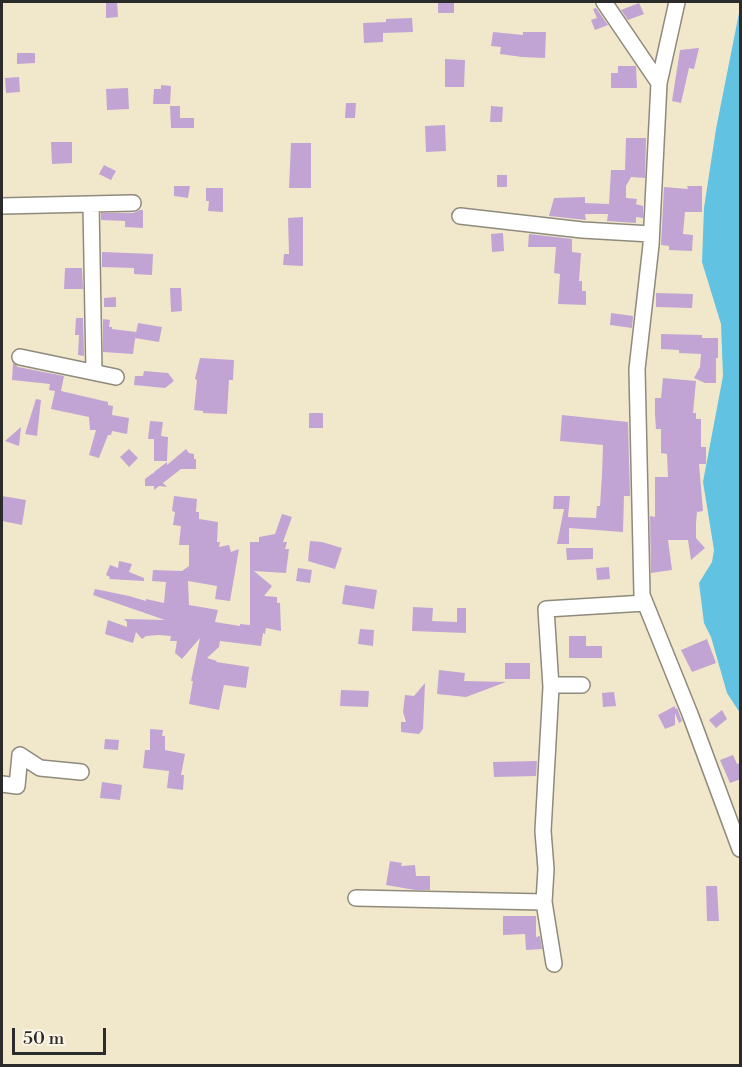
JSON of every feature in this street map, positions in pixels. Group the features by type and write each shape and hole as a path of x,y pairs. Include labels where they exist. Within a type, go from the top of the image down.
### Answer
{"street":[{"path":"604,2 659,83"},
{"path":"677,2 659,83 651,234 637,369 642,595 741,849"},
{"path":"2,206 133,202"},
{"path":"91,204 94,372"},
{"path":"460,216 582,230 651,234"},
{"path":"20,357 116,377"},
{"path":"554,964 544,902 546,869 543,831 551,685 546,609 645,603"},
{"path":"551,685 582,685"},
{"path":"2,784 17,786 20,755 40,768 81,772"},
{"path":"356,898 544,902"}],"water":[{"path":"740,8 740,713 727,693 711,637 704,623 699,583 712,562 714,550 703,482 723,376 721,324 702,262 704,208 716,129"}],"building":[{"path":"106,2 117,2 118,17 106,18"},
{"path":"438,2 454,2 454,13 438,13"},
{"path":"639,3 644,14 628,20 621,10"},
{"path":"596,8 608,25 595,30 591,20 597,18 593,9"},
{"path":"412,18 413,32 383,33 383,42 364,43 363,23"},
{"path":"493,32 523,35 523,32 546,32 545,58 500,54 501,47 491,46"},
{"path":"699,48 694,69 689,68 681,103 672,101 680,50"},
{"path":"17,53 35,53 35,63 17,64"},
{"path":"445,59 465,60 464,87 445,87"},
{"path":"618,66 636,66 637,88 611,88 611,73 618,73"},
{"path":"19,77 20,92 6,93 5,78"},
{"path":"161,85 171,86 170,104 153,104 154,89 161,89"},
{"path":"128,88 129,109 107,110 106,89"},
{"path":"346,103 356,103 355,118 345,118"},
{"path":"170,106 180,106 180,118 194,118 194,128 171,128"},
{"path":"491,106 503,107 502,122 490,122"},
{"path":"445,125 446,151 426,152 425,126"},
{"path":"626,138 646,138 645,178 631,177 626,186 626,198 637,199 636,204 643,206 643,218 636,217 636,223 607,221 608,214 585,214 586,220 549,216 554,198 585,197 585,203 609,204 611,170 625,170"},
{"path":"51,142 72,142 72,163 52,164"},
{"path":"291,143 311,143 311,188 289,188"},
{"path":"104,165 116,171 111,180 99,174"},
{"path":"497,175 507,175 507,187 497,187"},
{"path":"174,186 190,186 188,198 174,196"},
{"path":"687,186 702,186 702,212 685,212 683,234 693,235 692,251 669,250 669,246 661,245 664,187 688,189"},
{"path":"206,188 223,188 223,212 208,211 209,201 206,201"},
{"path":"143,210 143,228 125,227 125,221 101,220 101,213 133,213"},
{"path":"303,217 303,266 283,265 284,254 289,254 288,218"},
{"path":"503,233 504,251 492,252 491,234"},
{"path":"529,234 572,239 572,252 581,253 579,281 582,281 582,291 586,291 586,305 558,304 560,274 554,273 556,247 528,247"},
{"path":"102,252 153,254 152,275 134,274 134,268 102,267"},
{"path":"65,268 82,268 83,289 64,289"},
{"path":"170,288 181,288 182,311 171,312"},
{"path":"656,293 693,294 692,308 656,307"},
{"path":"116,297 116,307 104,307 104,298"},
{"path":"611,313 633,316 632,328 610,325"},
{"path":"76,318 83,318 84,356 78,355 79,335 75,335"},
{"path":"103,319 110,320 109,327 112,329 136,332 133,354 103,352"},
{"path":"138,323 162,327 159,342 135,338"},
{"path":"661,334 702,335 702,338 718,338 716,383 705,383 694,378 700,367 701,354 661,349"},
{"path":"200,358 234,360 233,380 229,380 227,414 203,413 203,411 194,410 197,380 195,379"},
{"path":"13,363 18,367 64,376 61,391 108,402 108,405 113,406 112,415 129,418 127,434 112,431 111,435 108,435 99,458 89,455 96,430 90,430 89,417 51,409 55,391 49,390 50,384 12,380"},
{"path":"144,371 168,373 174,381 165,388 134,385 135,376 143,376"},
{"path":"663,378 696,381 693,413 696,413 696,419 701,419 701,447 706,447 706,464 699,464 703,511 697,512 696,538 705,548 691,560 688,540 668,540 672,570 651,573 650,516 655,517 655,477 668,477 667,454 661,453 661,429 656,429 655,415 655,398 661,398"},
{"path":"36,399 41,400 37,436 25,434"},
{"path":"309,413 323,413 323,428 309,428"},
{"path":"562,415 628,422 630,496 624,496 623,532 569,528 569,544 557,544 564,509 553,509 554,496 570,496 568,517 596,518 597,506 600,506 602,475 603,445 560,441"},
{"path":"150,421 163,422 161,436 168,437 167,461 154,461 154,439 148,439"},
{"path":"21,427 19,446 5,441"},
{"path":"129,449 138,458 129,467 120,457"},
{"path":"186,449 189,453 194,454 196,469 181,469 163,483 167,487 159,486 154,490 154,486 145,486 145,479"},
{"path":"2,496 26,500 22,525 2,521"},
{"path":"174,496 197,499 196,512 199,512 199,519 218,522 219,547 229,545 231,552 239,549 230,601 215,599 217,586 188,581 189,605 218,610 215,622 240,626 240,624 250,625 250,542 259,542 259,537 275,534 282,514 292,517 283,542 287,542 285,549 289,549 286,573 254,571 272,586 264,596 277,597 277,603 280,603 281,631 266,628 261,646 220,641 219,647 207,658 216,662 249,667 246,688 224,685 219,710 189,704 193,681 191,681 200,638 182,659 175,653 177,641 170,641 171,636 146,636 142,639 136,632 133,643 105,634 108,620 127,627 124,619 165,620 93,595 95,589 164,603 166,582 152,581 153,570 182,571 189,566 189,545 179,545 181,526 173,525"},
{"path":"310,541 342,548 335,569 308,561"},
{"path":"566,548 593,548 593,559 567,560"},
{"path":"119,561 132,564 129,572 144,578 144,581 109,579 110,577 106,575 110,565 118,568"},
{"path":"609,567 610,579 597,580 596,568"},
{"path":"298,568 312,570 310,583 296,581"},
{"path":"345,585 377,590 374,609 342,604"},
{"path":"413,607 433,608 432,621 457,622 457,608 466,608 466,633 412,631"},
{"path":"360,629 374,630 373,646 358,644"},
{"path":"569,636 586,636 586,646 602,646 602,658 569,658"},
{"path":"707,639 716,663 692,672 681,650"},
{"path":"505,663 530,663 530,679 505,679"},
{"path":"439,670 465,673 464,681 506,682 466,697 437,694"},
{"path":"425,683 423,729 419,734 401,732 401,722 406,722 403,712 405,695 414,696"},
{"path":"341,690 369,691 368,707 340,706"},
{"path":"614,692 616,706 603,707 602,693"},
{"path":"675,706 682,721 679,723 675,713 675,725 665,729 658,715"},
{"path":"722,710 727,719 716,728 709,720"},
{"path":"150,729 163,730 165,750 185,754 181,775 184,775 183,790 167,788 169,771 143,768 145,750 150,750"},
{"path":"105,739 119,740 118,750 104,749"},
{"path":"733,755 737,764 741,763 741,779 730,783 720,760"},
{"path":"537,761 536,776 494,777 493,762"},
{"path":"102,782 122,785 120,800 100,798"},
{"path":"390,861 402,863 401,866 415,865 416,876 430,876 430,890 386,885"},
{"path":"706,886 717,886 719,921 707,921"},
{"path":"503,916 536,916 536,937 540,936 542,949 526,950 525,934 503,935"}]}
